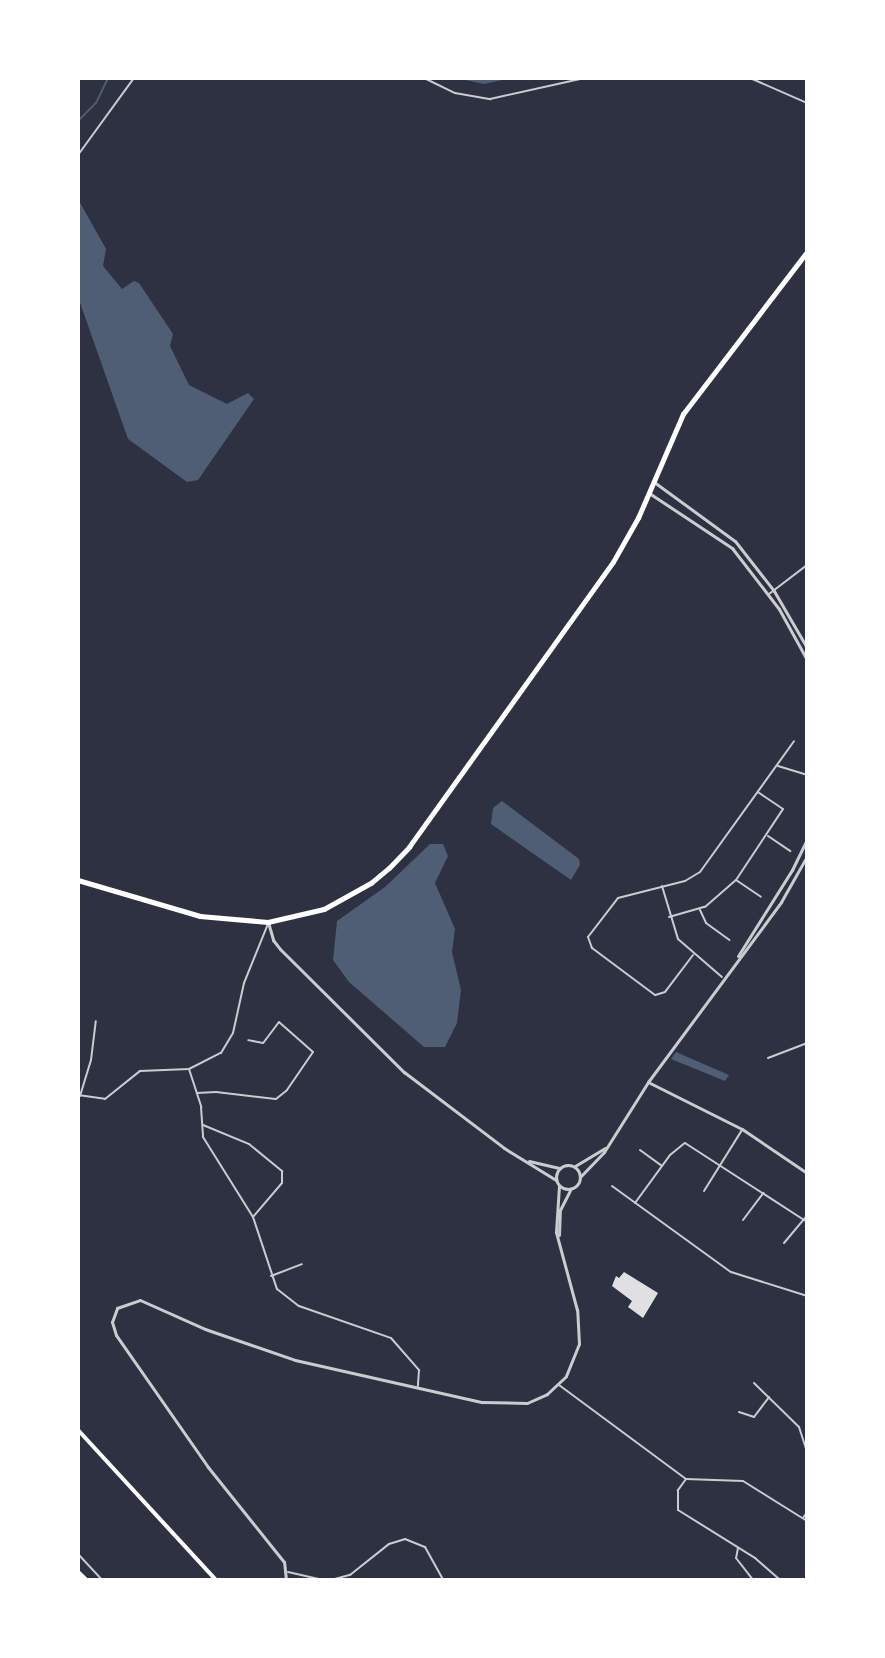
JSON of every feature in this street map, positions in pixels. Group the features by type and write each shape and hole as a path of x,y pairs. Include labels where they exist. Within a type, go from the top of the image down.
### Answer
{"main road":[{"path":"78,880 200,916 268,922 324,909 371,883 409,847 607,571 649,493 694,397 807,252"},
{"path":"78,1430 216,1580"},
{"path":"78,1572 86,1580"}],"street":[{"path":"78,155 134,78"},
{"path":"424,78 456,93 490,99 585,78"},
{"path":"750,78 807,103"},
{"path":"654,482 729,536 774,591 807,648"},
{"path":"649,493 732,548 769,594 807,660"},
{"path":"769,594 807,565"},
{"path":"803,568 807,573"},
{"path":"693,955 660,995 652,994 588,941 618,898 685,881 700,872 759,793 794,741"},
{"path":"778,766 807,776"},
{"path":"669,917 700,910 736,880 768,836 783,809 759,793"},
{"path":"768,836 790,851"},
{"path":"737,958 792,870 807,839"},
{"path":"559,1235 560,1210 570,1190 577,1186 580,1177 608,1144 648,1082 722,977 755,938 799,872 807,856"},
{"path":"736,880 761,897"},
{"path":"662,886 673,931 693,955 722,977"},
{"path":"700,910 706,923 729,940"},
{"path":"96,1021 91,1060 79,1096 105,1099 140,1071 189,1069 213,1059 228,1044 244,983 265,939 268,922"},
{"path":"268,922 276,945 393,1061 498,1143 556,1180 559,1186 555,1220 580,1333 574,1362 558,1384 538,1399 515,1406 417,1388 276,1355 140,1300 122,1304 115,1311 112,1322 116,1335 208,1467 284,1562 288,1572 286,1580"},
{"path":"197,1093 216,1092 276,1099 287,1090 313,1052 279,1022 263,1043 248,1040"},
{"path":"768,1058 807,1043"},
{"path":"189,1069 197,1093 202,1137 253,1217 277,1289 291,1303 391,1338 419,1370 417,1388"},
{"path":"648,1082 742,1129 807,1173"},
{"path":"202,1125 249,1144 282,1171 282,1183 253,1217"},
{"path":"704,1191 742,1129"},
{"path":"527,1160 560,1168 573,1166 588,1161 608,1144"},
{"path":"635,1203 662,1166 682,1144 721,1164 806,1217 807,1222"},
{"path":"640,1150 662,1166"},
{"path":"573,1166 580,1177"},
{"path":"556,1180 560,1168"},
{"path":"559,1186 570,1190"},
{"path":"612,1186 731,1272 807,1296"},
{"path":"743,1220 763,1192"},
{"path":"784,1243 806,1217"},
{"path":"271,1276 302,1264"},
{"path":"754,1383 799,1427 807,1452"},
{"path":"558,1384 686,1479 743,1481 807,1521"},
{"path":"739,1412 754,1417 769,1396"},
{"path":"686,1479 678,1490 678,1510 755,1558 780,1580"},
{"path":"803,1518 807,1512"},
{"path":"331,1580 350,1575 389,1544 405,1539 425,1547 443,1580"},
{"path":"738,1548 736,1558 753,1580"},
{"path":"78,1554 102,1580"},
{"path":"288,1572 323,1580"}],"water":[{"path":"456,78 511,78 484,84"},
{"path":"78,199 106,249 103,266 122,289 134,281 139,283 173,334 170,346 189,385 227,404 248,393 254,399 198,480 187,482 128,439 78,297"},
{"path":"502,801 579,859 580,865 571,880 491,824 493,808"},
{"path":"430,844 443,844 448,856 435,883 455,929 452,952 461,990 457,1023 445,1047 424,1047 349,982 333,960 337,921 385,887"},
{"path":"676,1052 729,1075 725,1081 671,1059"}],"building":[{"path":"624,1272 658,1293 643,1318 628,1307 632,1301 612,1286 616,1276 619,1278"}],"waterway":[{"path":"78,121 96,103 108,78"}]}
